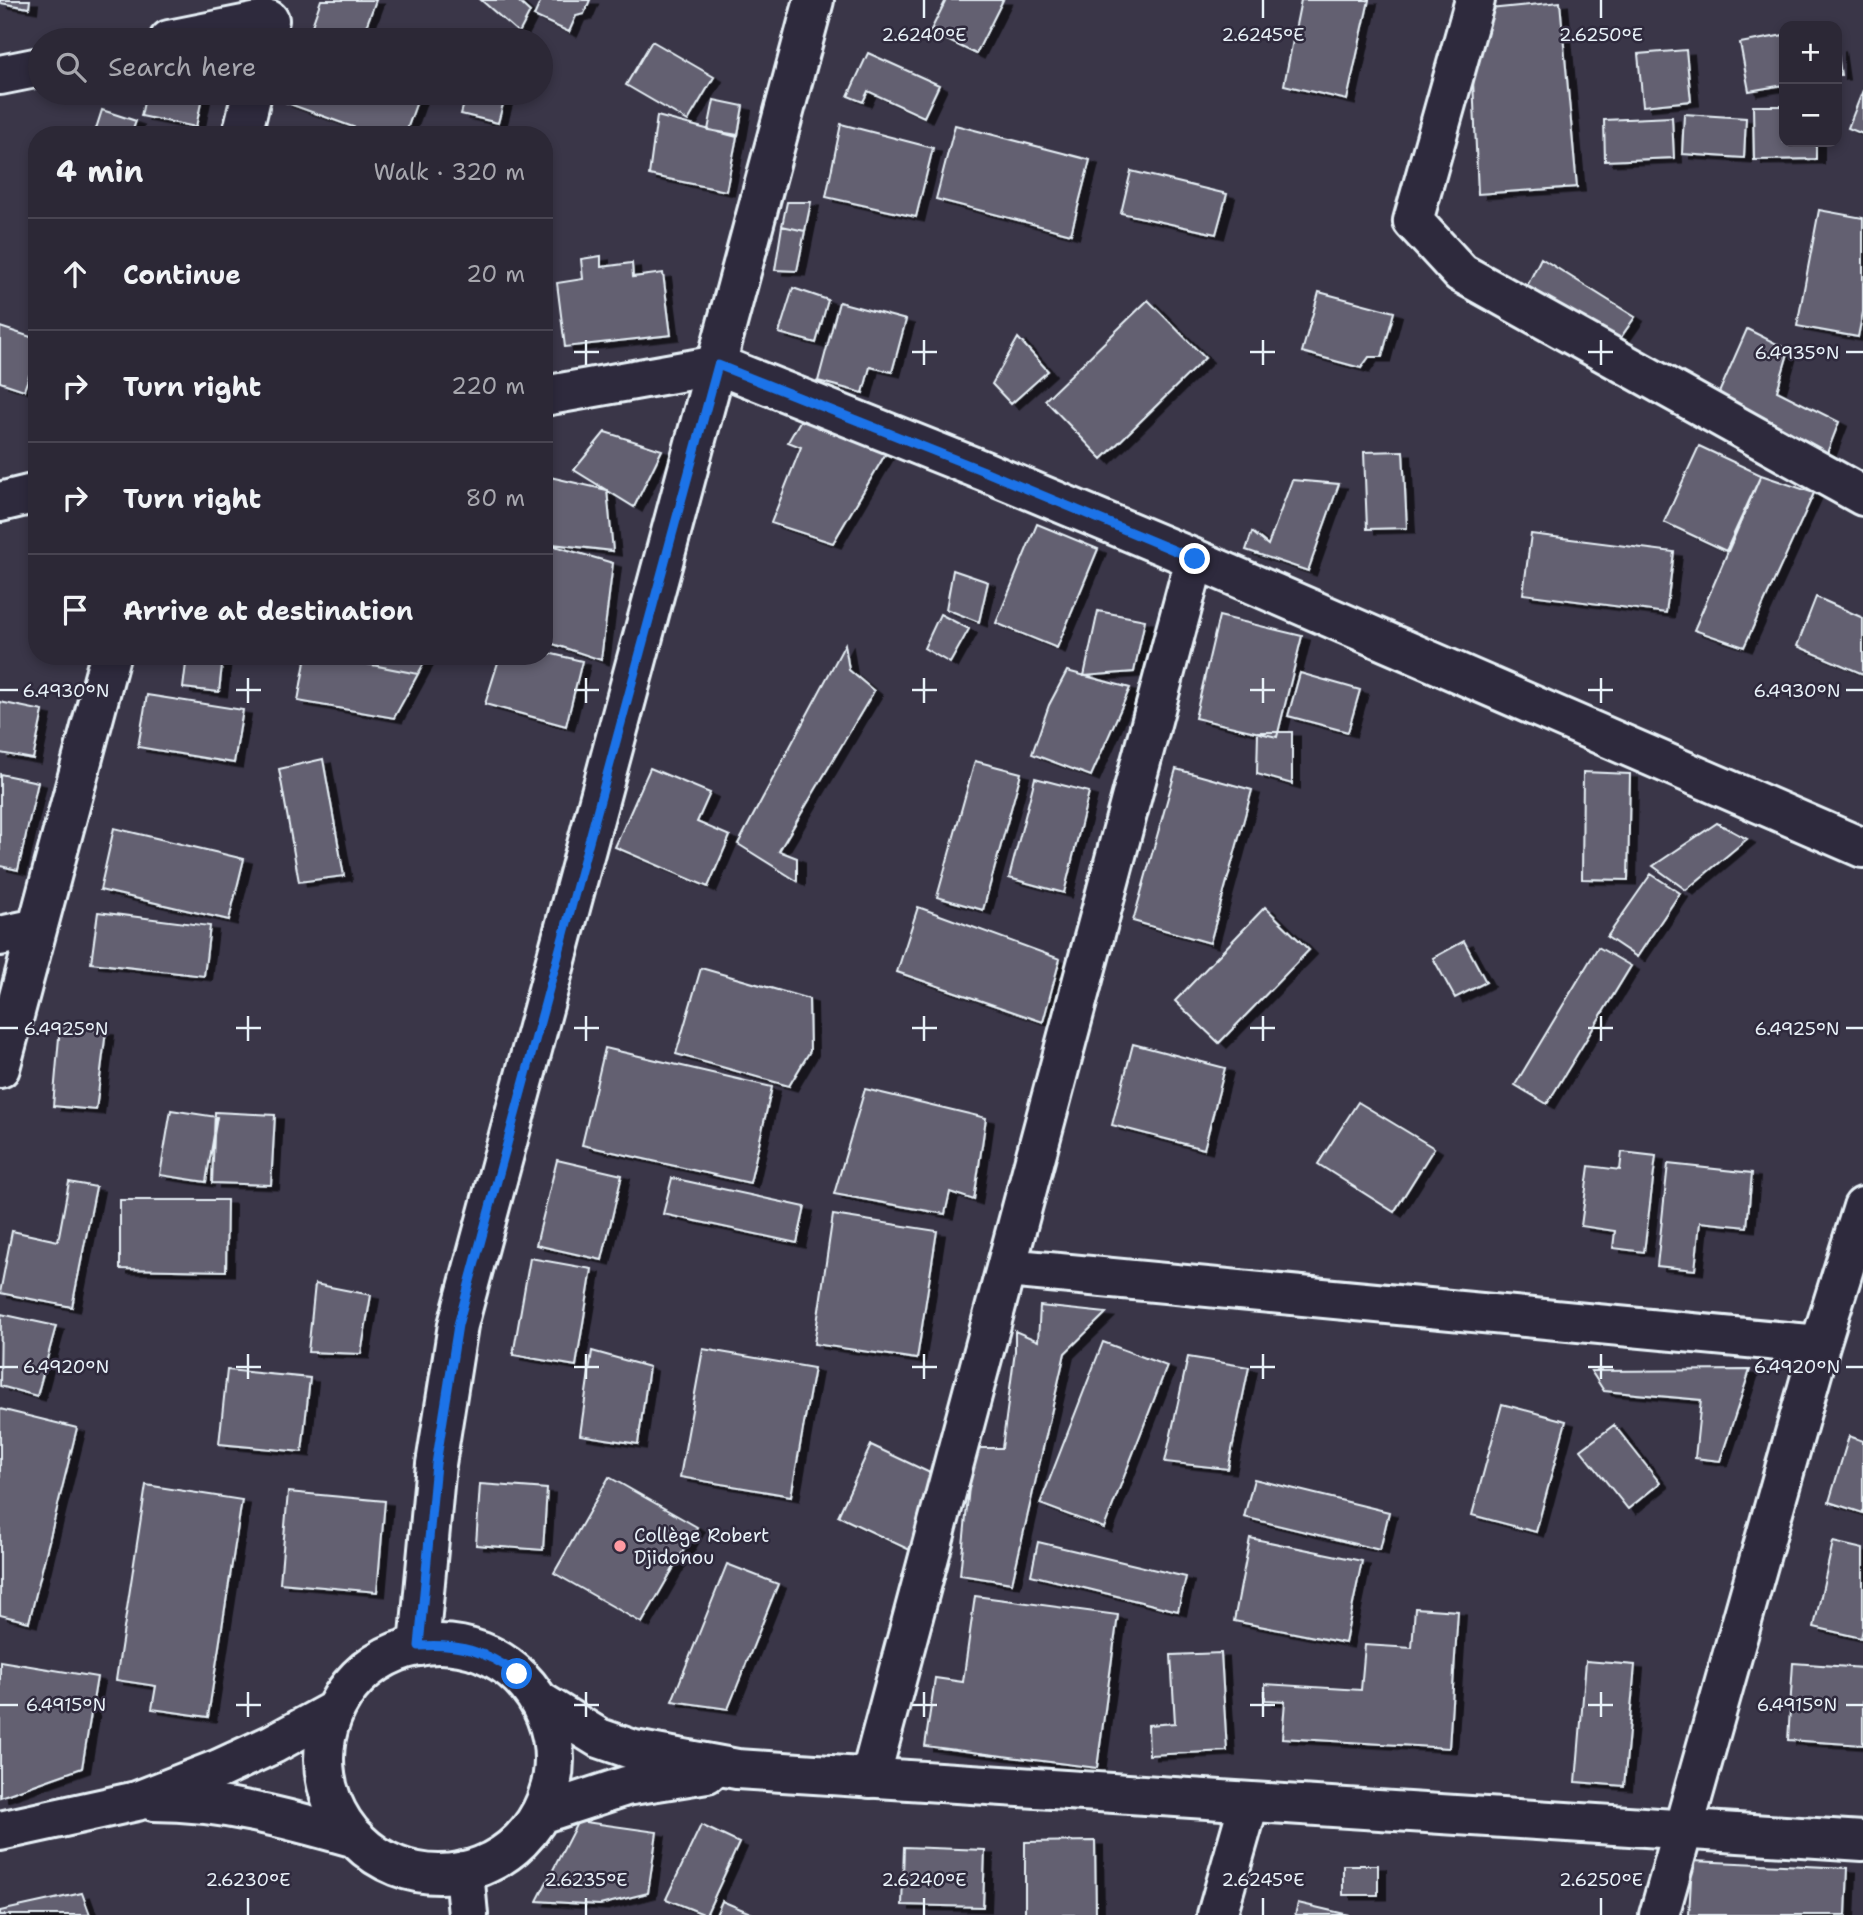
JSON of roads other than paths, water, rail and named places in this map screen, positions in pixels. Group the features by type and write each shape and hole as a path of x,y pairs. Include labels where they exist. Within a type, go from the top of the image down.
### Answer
{"street":[{"path":"419,1646 436,1464 458,1325 814,0"},
{"path":"1475,0 1413,221 1461,273 1863,496"},
{"path":"230,28 270,20"},
{"path":"0,75 28,69"},
{"path":"244,126 249,105"},
{"path":"553,395 718,365 1195,559 1863,848"},
{"path":"0,502 28,496"},
{"path":"870,1778 1195,559"},
{"path":"0,1068 108,665"},
{"path":"0,936 37,928"},
{"path":"1659,1915 1821,1345 1863,1208"},
{"path":"1006,1268 1821,1345"},
{"path":"454,1645 488,1655 517,1674 539,1701 548,1719 555,1757 551,1787 532,1828 509,1851 464,1871 444,1874 406,1869 371,1851 356,1838 336,1810 325,1778 325,1742 335,1710 350,1686 369,1667 393,1654 419,1646 454,1645"},
{"path":"539,1701 598,1738 634,1750 737,1769 1863,1841"},
{"path":"0,1831 137,1801 219,1769 273,1744 335,1710"},
{"path":"540,1814 626,1786 737,1769"},
{"path":"137,1801 191,1801 238,1807 356,1838"},
{"path":"1217,1915 1249,1803"},
{"path":"464,1871 468,1915"}],"place":[{"name":"Collège Robert Djidonou","path":"620,1546"}]}
